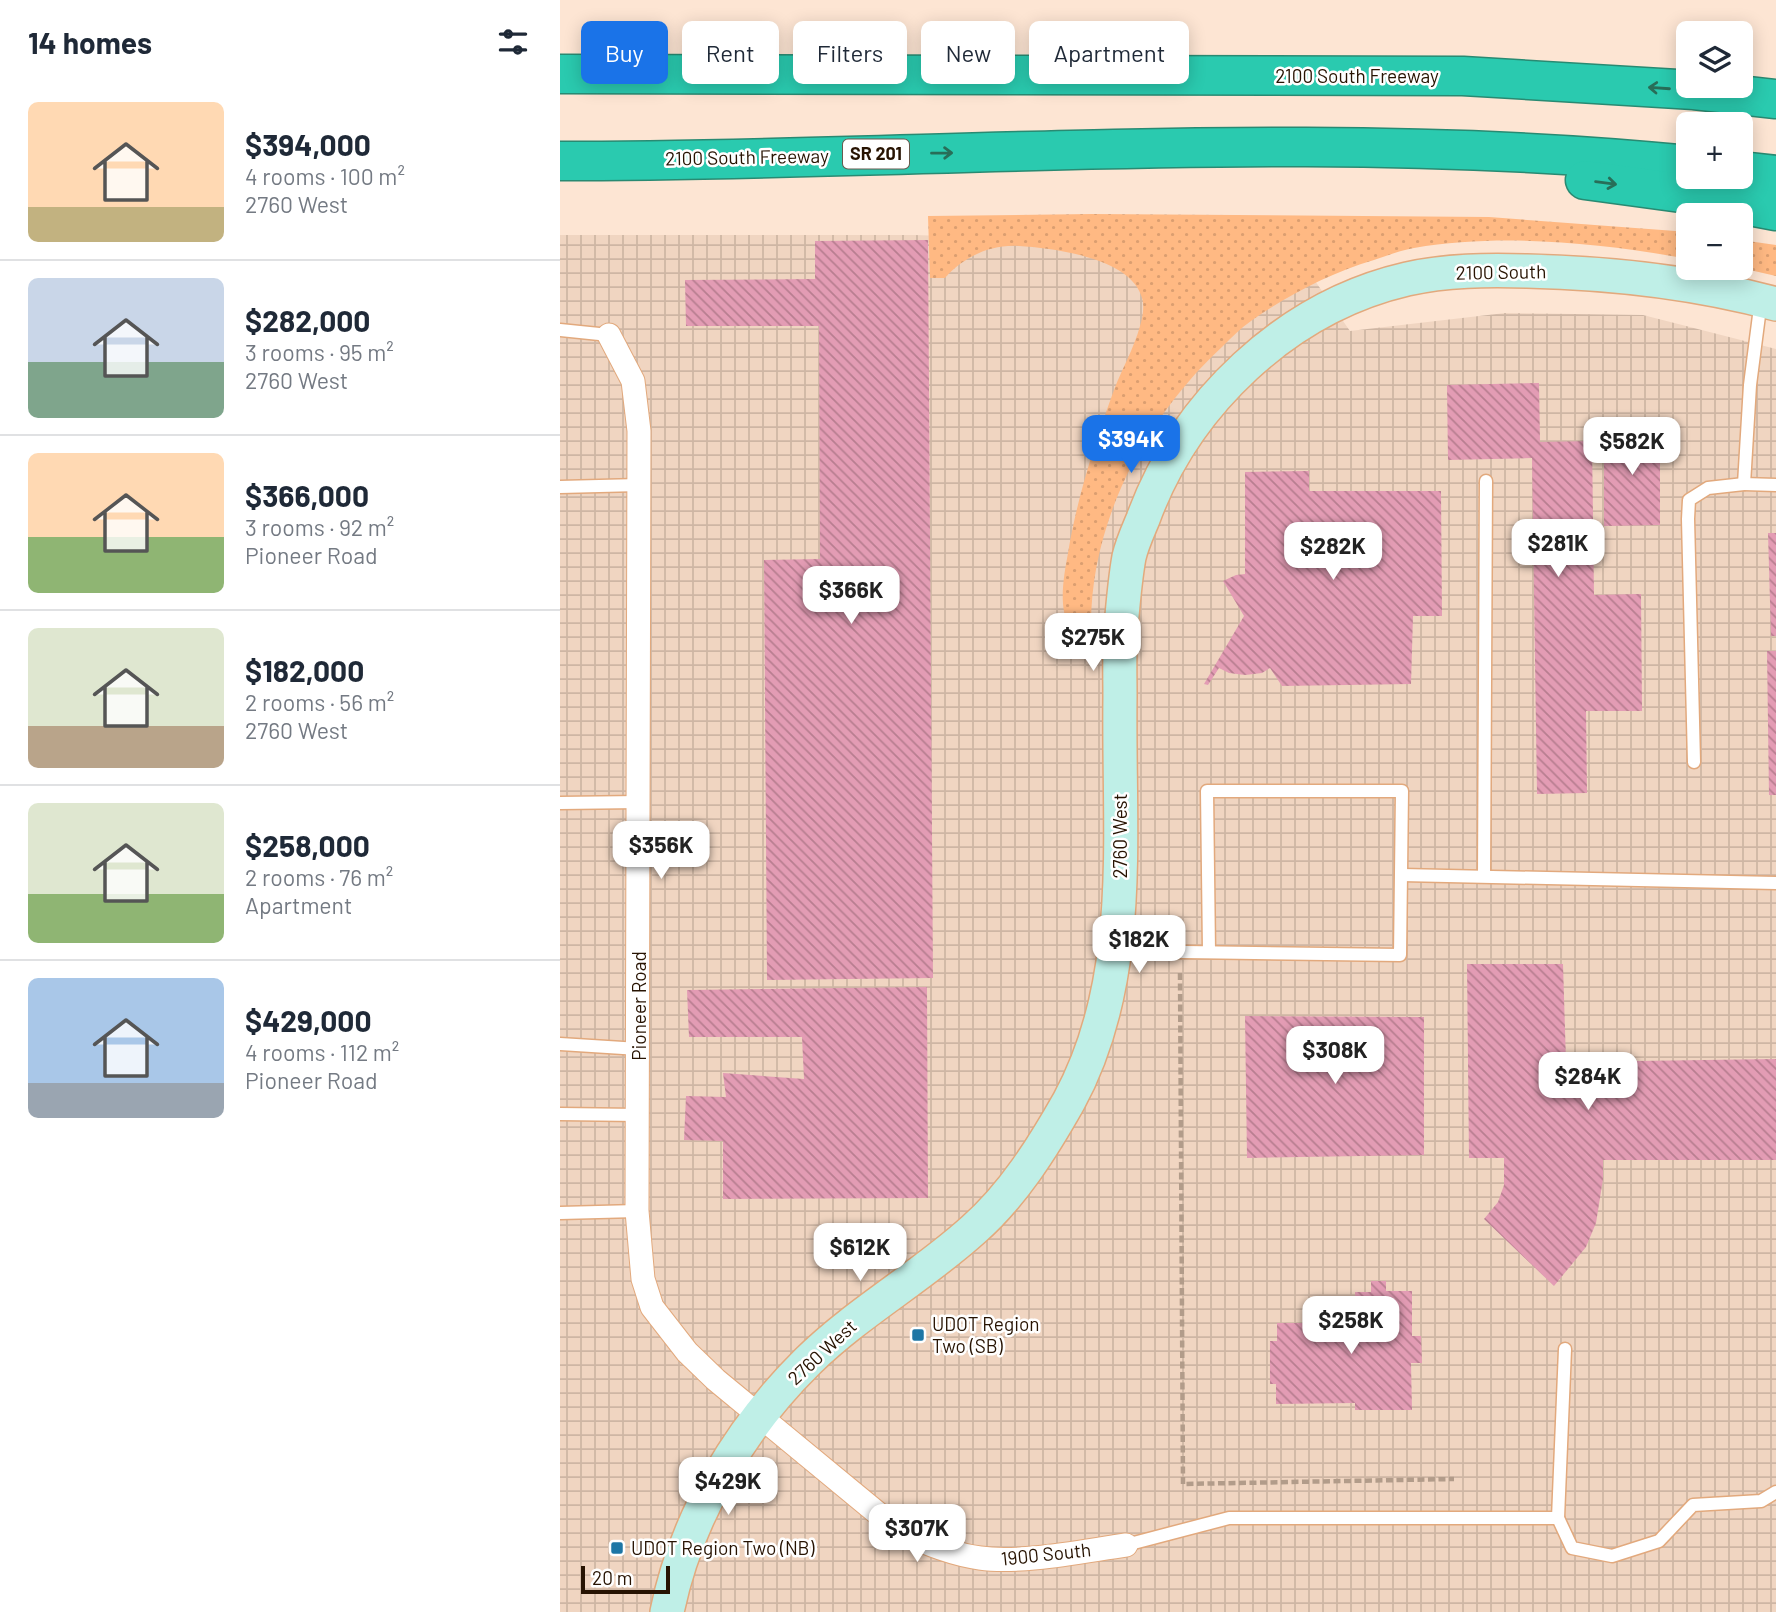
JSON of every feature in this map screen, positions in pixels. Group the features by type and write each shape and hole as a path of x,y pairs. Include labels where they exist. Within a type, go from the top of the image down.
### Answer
{"highway":[{"name":"2100 South Freeway","path":"560,74 1463,76 1694,90 1776,99"},
{"name":"2100 South Freeway","path":"567,161 1172,148 1418,148 1584,155 1676,164"},
{"path":"1172,148 1307,155 1537,174 1682,193 1776,211"},
{"path":"1753,173 1776,176"}],"main road":[{"name":"2100 South","path":"1246,364 1306,321 1353,296 1408,278 1476,270 1584,272 1711,289 1768,302"},
{"name":"2760 West","path":"761,1415 808,1361 859,1317 976,1228 1008,1194 1041,1148 1071,1098 1088,1062 1102,1021 1116,951 1120,878 1120,633 1130,555 1154,489 1186,432 1246,364"},
{"path":"667,1612 689,1534 716,1482 761,1415"}],"street":[{"name":"Pioneer Road","path":"609,335 633,381 639,431 637,1211 643,1279 652,1307 687,1352 716,1380 761,1415"},
{"name":"1900 South","path":"761,1415 889,1522 924,1543 971,1557 1008,1560 1126,1545"}],"lane":[{"path":"1744,484 1750,385 1768,302"},
{"path":"560,330 609,335"},
{"path":"1484,876 1486,481"},
{"path":"1693,762 1689,500 1708,488 1744,484 1776,485"},
{"path":"560,487 639,485"},
{"path":"1116,951 1400,954 1402,791 1207,791 1209,951"},
{"path":"560,803 639,802"},
{"path":"1402,875 1776,883"},
{"path":"560,1044 639,1049"},
{"path":"560,1114 638,1115"},
{"path":"560,1213 637,1211"},
{"path":"1566,1349 1558,1518 1572,1548 1612,1556 1659,1541 1693,1505 1761,1501 1776,1492"},
{"path":"1126,1545 1229,1518 1558,1518"}],"path":[{"path":"1180,973 1183,1483 1454,1479"}],"shaded area":[{"path":"1092,214 1489,217 1676,231 1676,257 1621,248 1551,242 1482,241 1409,249 1326,278 1265,311 1230,339 1196,374 1170,404 1148,437 1128,472 1101,547 1094,585 1091,625 1069,626 1064,609 1063,590 1076,512 1107,410 1143,314 1141,295 1133,282 1106,264 1088,257 1034,247 998,247 969,258 945,278 930,278 928,216"},
{"path":"560,235 915,235 1292,248 1350,331 1505,313 1643,315 1776,349 1776,1612 560,1612"},
{"path":"1753,242 1776,245 1776,276 1753,271"}],"building":[{"path":"928,240 933,978 767,980 764,560 820,559 819,326 686,326 685,280 815,279 815,241"},
{"path":"1539,383 1540,442 1592,441 1594,595 1641,594 1642,711 1586,711 1587,793 1537,794 1532,458 1448,460 1447,385"},
{"path":"1604,428 1660,428 1660,525 1604,526"},
{"path":"1309,471 1309,491 1441,491 1442,616 1413,616 1411,684 1282,686 1270,668 1262,673 1245,675 1229,673 1219,668 1208,685 1204,684 1244,616 1223,581 1245,574 1245,472"},
{"path":"1768,533 1776,533 1776,636 1771,636"},
{"path":"1767,651 1776,651 1776,795 1769,795"},
{"path":"1467,964 1563,964 1566,1062 1776,1059 1776,1160 1603,1160 1596,1223 1586,1247 1554,1286 1484,1219 1498,1202 1504,1185 1504,1158 1469,1158"},
{"path":"927,987 928,1198 723,1199 723,1141 684,1140 686,1096 726,1097 723,1073 804,1079 802,1037 689,1037 687,990"},
{"path":"1245,1016 1424,1017 1424,1155 1247,1158"},
{"path":"1371,1281 1386,1281 1386,1291 1412,1291 1412,1336 1421,1336 1422,1363 1411,1363 1412,1410 1355,1410 1355,1403 1276,1404 1276,1384 1270,1384 1270,1341 1277,1341 1277,1323 1356,1323 1355,1292 1371,1292"}],"place":[{"name":"UDOT Region Two (SB)","path":"918,1335"},
{"name":"UDOT Region Two (NB)","path":"617,1548"}]}
